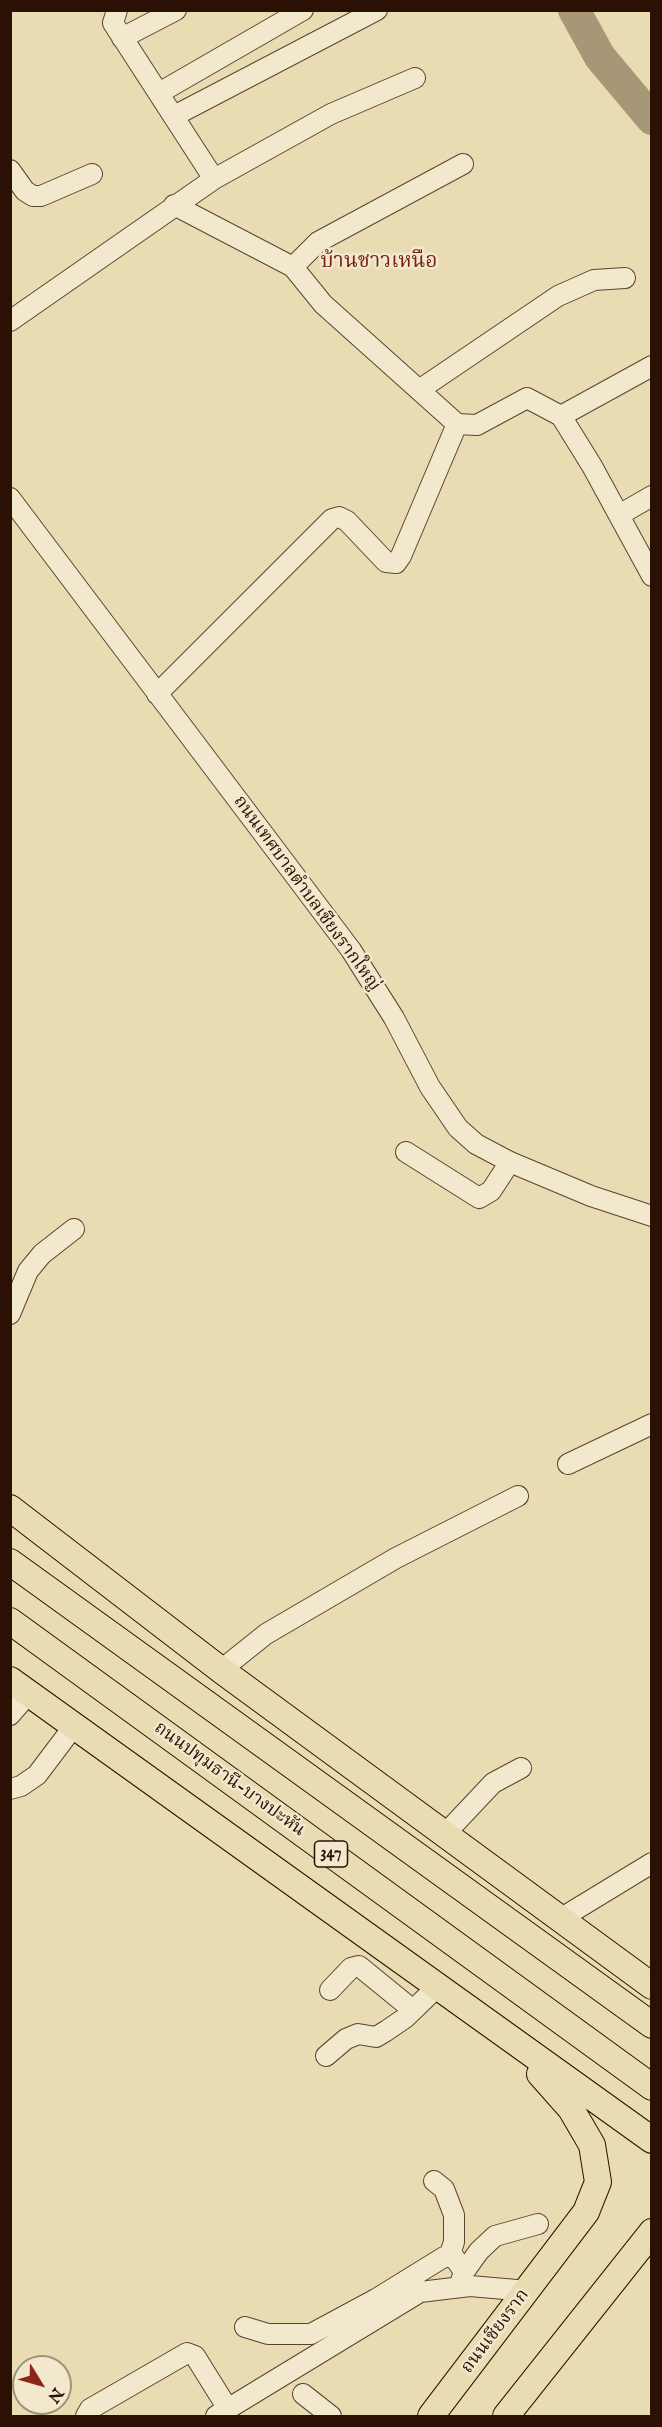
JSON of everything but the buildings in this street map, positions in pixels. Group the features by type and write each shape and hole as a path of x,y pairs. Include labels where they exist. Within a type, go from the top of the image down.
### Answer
{"main road":[{"path":"10,1508 221,1670 651,1986"},
{"path":"10,1562 651,2025"},
{"name":"ถนนปทุมธานี-บางปะหัน","path":"10,1621 651,2087"},
{"name":"347","path":"20,1687 651,2140"},
{"name":"ถนนเชียงราก","path":"431,2416 586,2212 598,2182 592,2145 571,2109 532,2064 490,2026"},
{"path":"506,2416 651,2232"}],"street":[{"path":"117,10 113,23 214,179"},
{"path":"122,38 176,10"},
{"path":"159,93 303,10"},
{"path":"174,116 377,10"},
{"path":"10,321 214,179 331,114 415,78"},
{"path":"293,267 318,242 462,164"},
{"path":"10,170 25,191 33,196 41,196 92,174"},
{"path":"174,205 293,267 323,304 458,424 477,424 527,398 561,416 592,466 651,576"},
{"path":"419,390 558,296 594,280 626,278"},
{"path":"561,416 651,366"},
{"path":"157,694 332,519 339,517 347,521 386,562 396,563 458,424"},
{"path":"619,515 651,496"},
{"name":"ถนนเทศบาลตำบลเชียงรากใหญ่","path":"10,498 351,950 394,1018 430,1087 458,1128 476,1144 510,1162 591,1196 651,1216"},
{"path":"406,1152 479,1198 491,1191 510,1162"},
{"path":"10,1314 28,1271 42,1254 74,1229"},
{"path":"568,1464 651,1424"},
{"path":"221,1670 266,1634 366,1575 518,1496"},
{"path":"10,1715 20,1687"},
{"path":"10,1789 21,1786 37,1775 74,1726"},
{"path":"446,1834 494,1784 521,1768"},
{"path":"560,1919 651,1863"},
{"path":"330,1990 351,1968 359,1966 413,2010"},
{"path":"326,2056 346,2039 358,2034 376,2037 386,2031 413,2010 436,1987"},
{"path":"434,2181 444,2189 454,2215 454,2241 449,2258"},
{"path":"462,2280 479,2251 495,2236 538,2224"},
{"path":"245,2327 268,2334 311,2334 376,2299 444,2257 453,2258 462,2280"},
{"path":"86,2416 90,2409 187,2353 195,2356 222,2413 420,2292 462,2280 528,2291"},
{"path":"303,2394 322,2414"}],"waterway":[{"path":"574,10 600,57 652,119"}],"district":[{"name":"บ้านชาวเหนือ","path":"379,263"}]}
